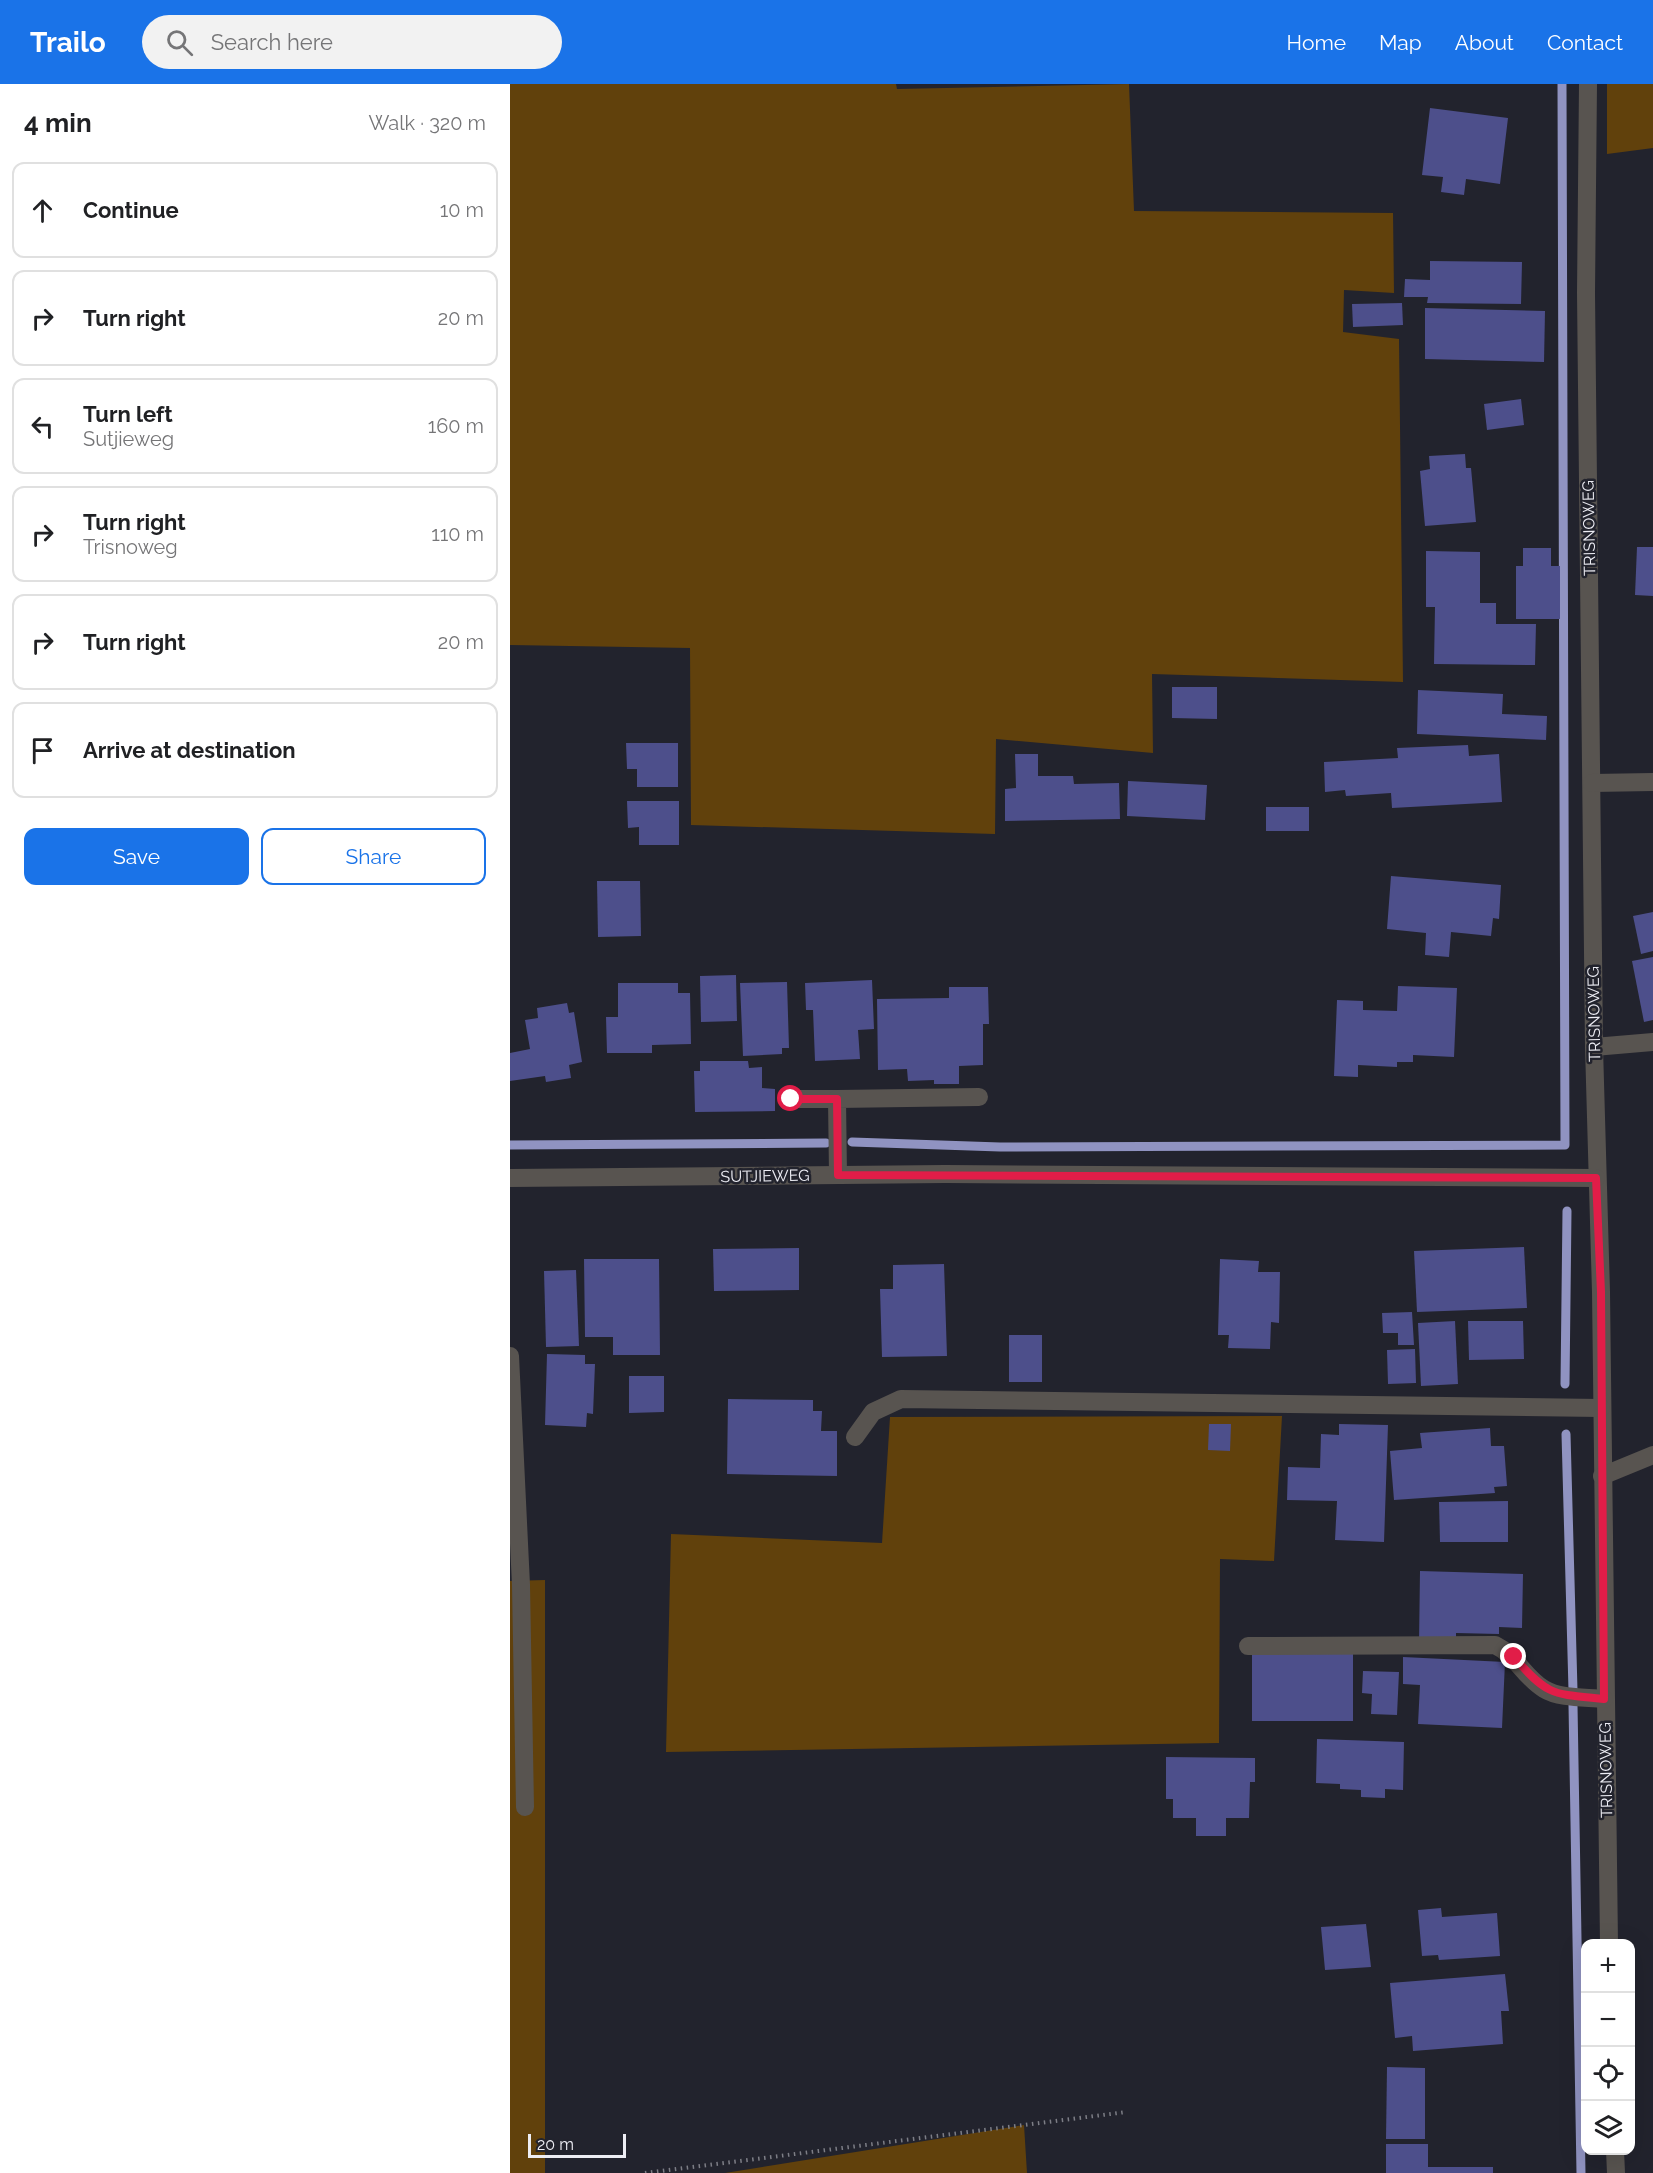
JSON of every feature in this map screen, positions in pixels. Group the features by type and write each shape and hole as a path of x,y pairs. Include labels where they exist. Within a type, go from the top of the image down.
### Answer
{"street":[{"name":"TRISNOWEG","path":"1588,84 1586,293 1594,1047 1601,1292 1604,1699 1609,1939"},
{"path":"1592,783 1653,782"},
{"path":"1594,1047 1653,1042"},
{"path":"791,1099 979,1097"},
{"path":"837,1099 838,1175"},
{"name":"SUTJIEWEG","path":"510,1178 838,1175 1596,1178"},
{"path":"510,1356 521,1585 525,1807"},
{"path":"855,1437 873,1412 901,1399 1601,1408"},
{"path":"1602,1476 1653,1455"},
{"path":"1248,1646 1495,1645 1506,1650 1544,1689 1561,1695 1604,1699"},
{"path":"1615,2155 1616,2173"}],"path":[{"path":"645,2173 1126,2112"}],"shaded area":[{"path":"510,84 896,84 897,89 1129,84 1134,211 1393,213 1394,293 1344,290 1343,332 1399,339 1403,682 1152,674 1153,753 996,739 995,834 691,825 690,648 510,645"},
{"path":"1607,84 1653,84 1653,148 1607,154"},
{"path":"1282,1416 1274,1561 1220,1559 1219,1743 666,1752 671,1534 882,1543 890,1417"},
{"path":"545,1580 545,2173 510,2173 510,1581"},
{"path":"1024,2125 1027,2173 725,2173"}],"building":[{"path":"1430,108 1508,118 1500,184 1466,179 1464,195 1441,192 1443,177 1422,175"},
{"path":"1430,261 1522,262 1521,304 1427,303 1428,297 1404,297 1405,279 1430,280"},
{"path":"1402,303 1403,325 1353,327 1352,304"},
{"path":"1425,308 1545,311 1544,362 1425,359"},
{"path":"1521,399 1524,425 1487,430 1484,404"},
{"path":"1465,454 1466,468 1471,468 1476,522 1425,526 1420,471 1430,469 1429,456"},
{"path":"1637,547 1653,547 1653,596 1635,595"},
{"path":"1523,548 1551,548 1551,566 1560,566 1560,619 1516,619 1516,566 1523,566"},
{"path":"1426,551 1480,552 1480,603 1496,603 1496,624 1536,624 1535,665 1434,664 1435,607 1426,607"},
{"path":"1172,687 1217,687 1217,719 1172,718"},
{"path":"1418,690 1503,694 1502,714 1547,716 1546,740 1417,734"},
{"path":"626,743 678,743 678,787 637,787 637,769 627,769"},
{"path":"1468,745 1469,756 1499,754 1502,802 1392,808 1391,793 1346,796 1345,790 1325,792 1324,762 1398,758 1397,748"},
{"path":"1015,754 1038,754 1038,776 1073,776 1074,784 1119,783 1120,819 1005,821 1005,789 1016,788"},
{"path":"1128,781 1207,785 1205,820 1127,816"},
{"path":"627,801 679,801 679,845 639,845 639,827 628,828"},
{"path":"1266,807 1309,807 1309,831 1266,831"},
{"path":"1391,876 1501,885 1499,919 1493,918 1491,936 1451,932 1449,957 1425,955 1426,933 1387,929"},
{"path":"597,881 640,881 641,936 598,937"},
{"path":"1653,912 1653,951 1641,954 1633,916"},
{"path":"1653,957 1653,1020 1644,1022 1632,961"},
{"path":"736,975 737,1021 701,1022 700,976"},
{"path":"872,980 874,1029 858,1030 860,1059 815,1061 813,1010 806,1010 805,983"},
{"path":"787,982 789,1048 782,1048 782,1054 743,1056 740,983"},
{"path":"618,983 678,983 678,993 690,993 691,1044 652,1045 652,1053 607,1053 606,1017 618,1017"},
{"path":"1398,986 1457,988 1454,1057 1413,1055 1413,1062 1397,1062 1397,1067 1358,1065 1358,1077 1334,1076 1337,1000 1363,1001 1363,1010 1397,1011"},
{"path":"949,987 988,987 989,1024 983,1024 983,1065 959,1066 959,1084 934,1084 934,1080 908,1081 907,1069 878,1070 877,999 949,998"},
{"path":"567,1003 569,1013 574,1012 582,1062 569,1065 571,1078 546,1082 545,1076 510,1081 510,1053 530,1049 525,1020 538,1018 537,1008"},
{"path":"700,1061 748,1061 749,1068 762,1067 762,1088 775,1089 775,1111 695,1112 694,1071 700,1071"},
{"path":"1524,1247 1527,1308 1417,1312 1414,1251"},
{"path":"799,1248 799,1290 714,1291 713,1249"},
{"path":"584,1259 659,1259 660,1355 613,1355 613,1337 585,1337"},
{"path":"1220,1259 1259,1261 1258,1272 1280,1272 1279,1323 1271,1322 1270,1349 1228,1348 1229,1335 1218,1335"},
{"path":"944,1264 947,1356 882,1357 880,1289 893,1289 893,1265"},
{"path":"576,1270 579,1346 546,1347 544,1271"},
{"path":"1412,1312 1414,1345 1398,1345 1398,1333 1383,1333 1382,1313"},
{"path":"1455,1321 1458,1384 1421,1386 1418,1323"},
{"path":"1468,1321 1523,1321 1524,1359 1469,1360"},
{"path":"1009,1335 1042,1335 1042,1382 1009,1382"},
{"path":"1415,1349 1416,1383 1388,1384 1387,1350"},
{"path":"547,1354 585,1355 585,1364 595,1364 593,1414 587,1413 586,1427 545,1425"},
{"path":"629,1376 664,1376 664,1412 629,1413"},
{"path":"728,1399 813,1400 813,1411 822,1411 821,1431 837,1431 837,1476 727,1474"},
{"path":"1209,1424 1231,1424 1230,1451 1208,1450"},
{"path":"1339,1424 1388,1425 1384,1542 1335,1540 1337,1501 1287,1500 1288,1467 1320,1468 1321,1434 1339,1435"},
{"path":"1490,1428 1491,1446 1504,1446 1507,1486 1494,1487 1495,1493 1394,1500 1390,1451 1422,1448 1420,1433"},
{"path":"1508,1501 1508,1542 1440,1542 1439,1502"},
{"path":"1420,1571 1523,1574 1522,1628 1499,1627 1499,1634 1456,1633 1456,1645 1419,1644"},
{"path":"1252,1650 1353,1651 1353,1721 1252,1721"},
{"path":"1403,1657 1505,1662 1502,1728 1418,1724 1420,1685 1403,1684"},
{"path":"1363,1671 1399,1672 1397,1715 1371,1714 1372,1694 1362,1693"},
{"path":"1317,1739 1404,1742 1403,1790 1385,1789 1385,1798 1361,1797 1361,1790 1340,1789 1340,1784 1316,1783"},
{"path":"1166,1757 1255,1758 1255,1782 1250,1782 1249,1818 1226,1818 1226,1836 1196,1836 1196,1818 1173,1818 1173,1799 1166,1799"},
{"path":"1441,1908 1442,1917 1497,1913 1500,1956 1439,1960 1438,1955 1422,1956 1418,1910"},
{"path":"1366,1924 1371,1967 1325,1970 1321,1927"},
{"path":"1505,1974 1509,2011 1501,2011 1503,2044 1413,2051 1412,2036 1395,2038 1390,1983"},
{"path":"1387,2067 1425,2068 1425,2139 1386,2139"},
{"path":"1386,2144 1428,2144 1428,2167 1493,2167 1493,2173 1386,2173"}],"waterway":[{"path":"852,1142 1000,1147 1565,1145 1562,84"},
{"path":"510,1145 826,1143"},
{"path":"1565,1384 1567,1211"},
{"path":"1566,1434 1573,1690"},
{"path":"1573,1705 1581,2173"}],"route":[{"path":"791,1099 837,1099 838,1175 1596,1178 1601,1292 1604,1699 1561,1695 1544,1689 1514,1657"}]}
